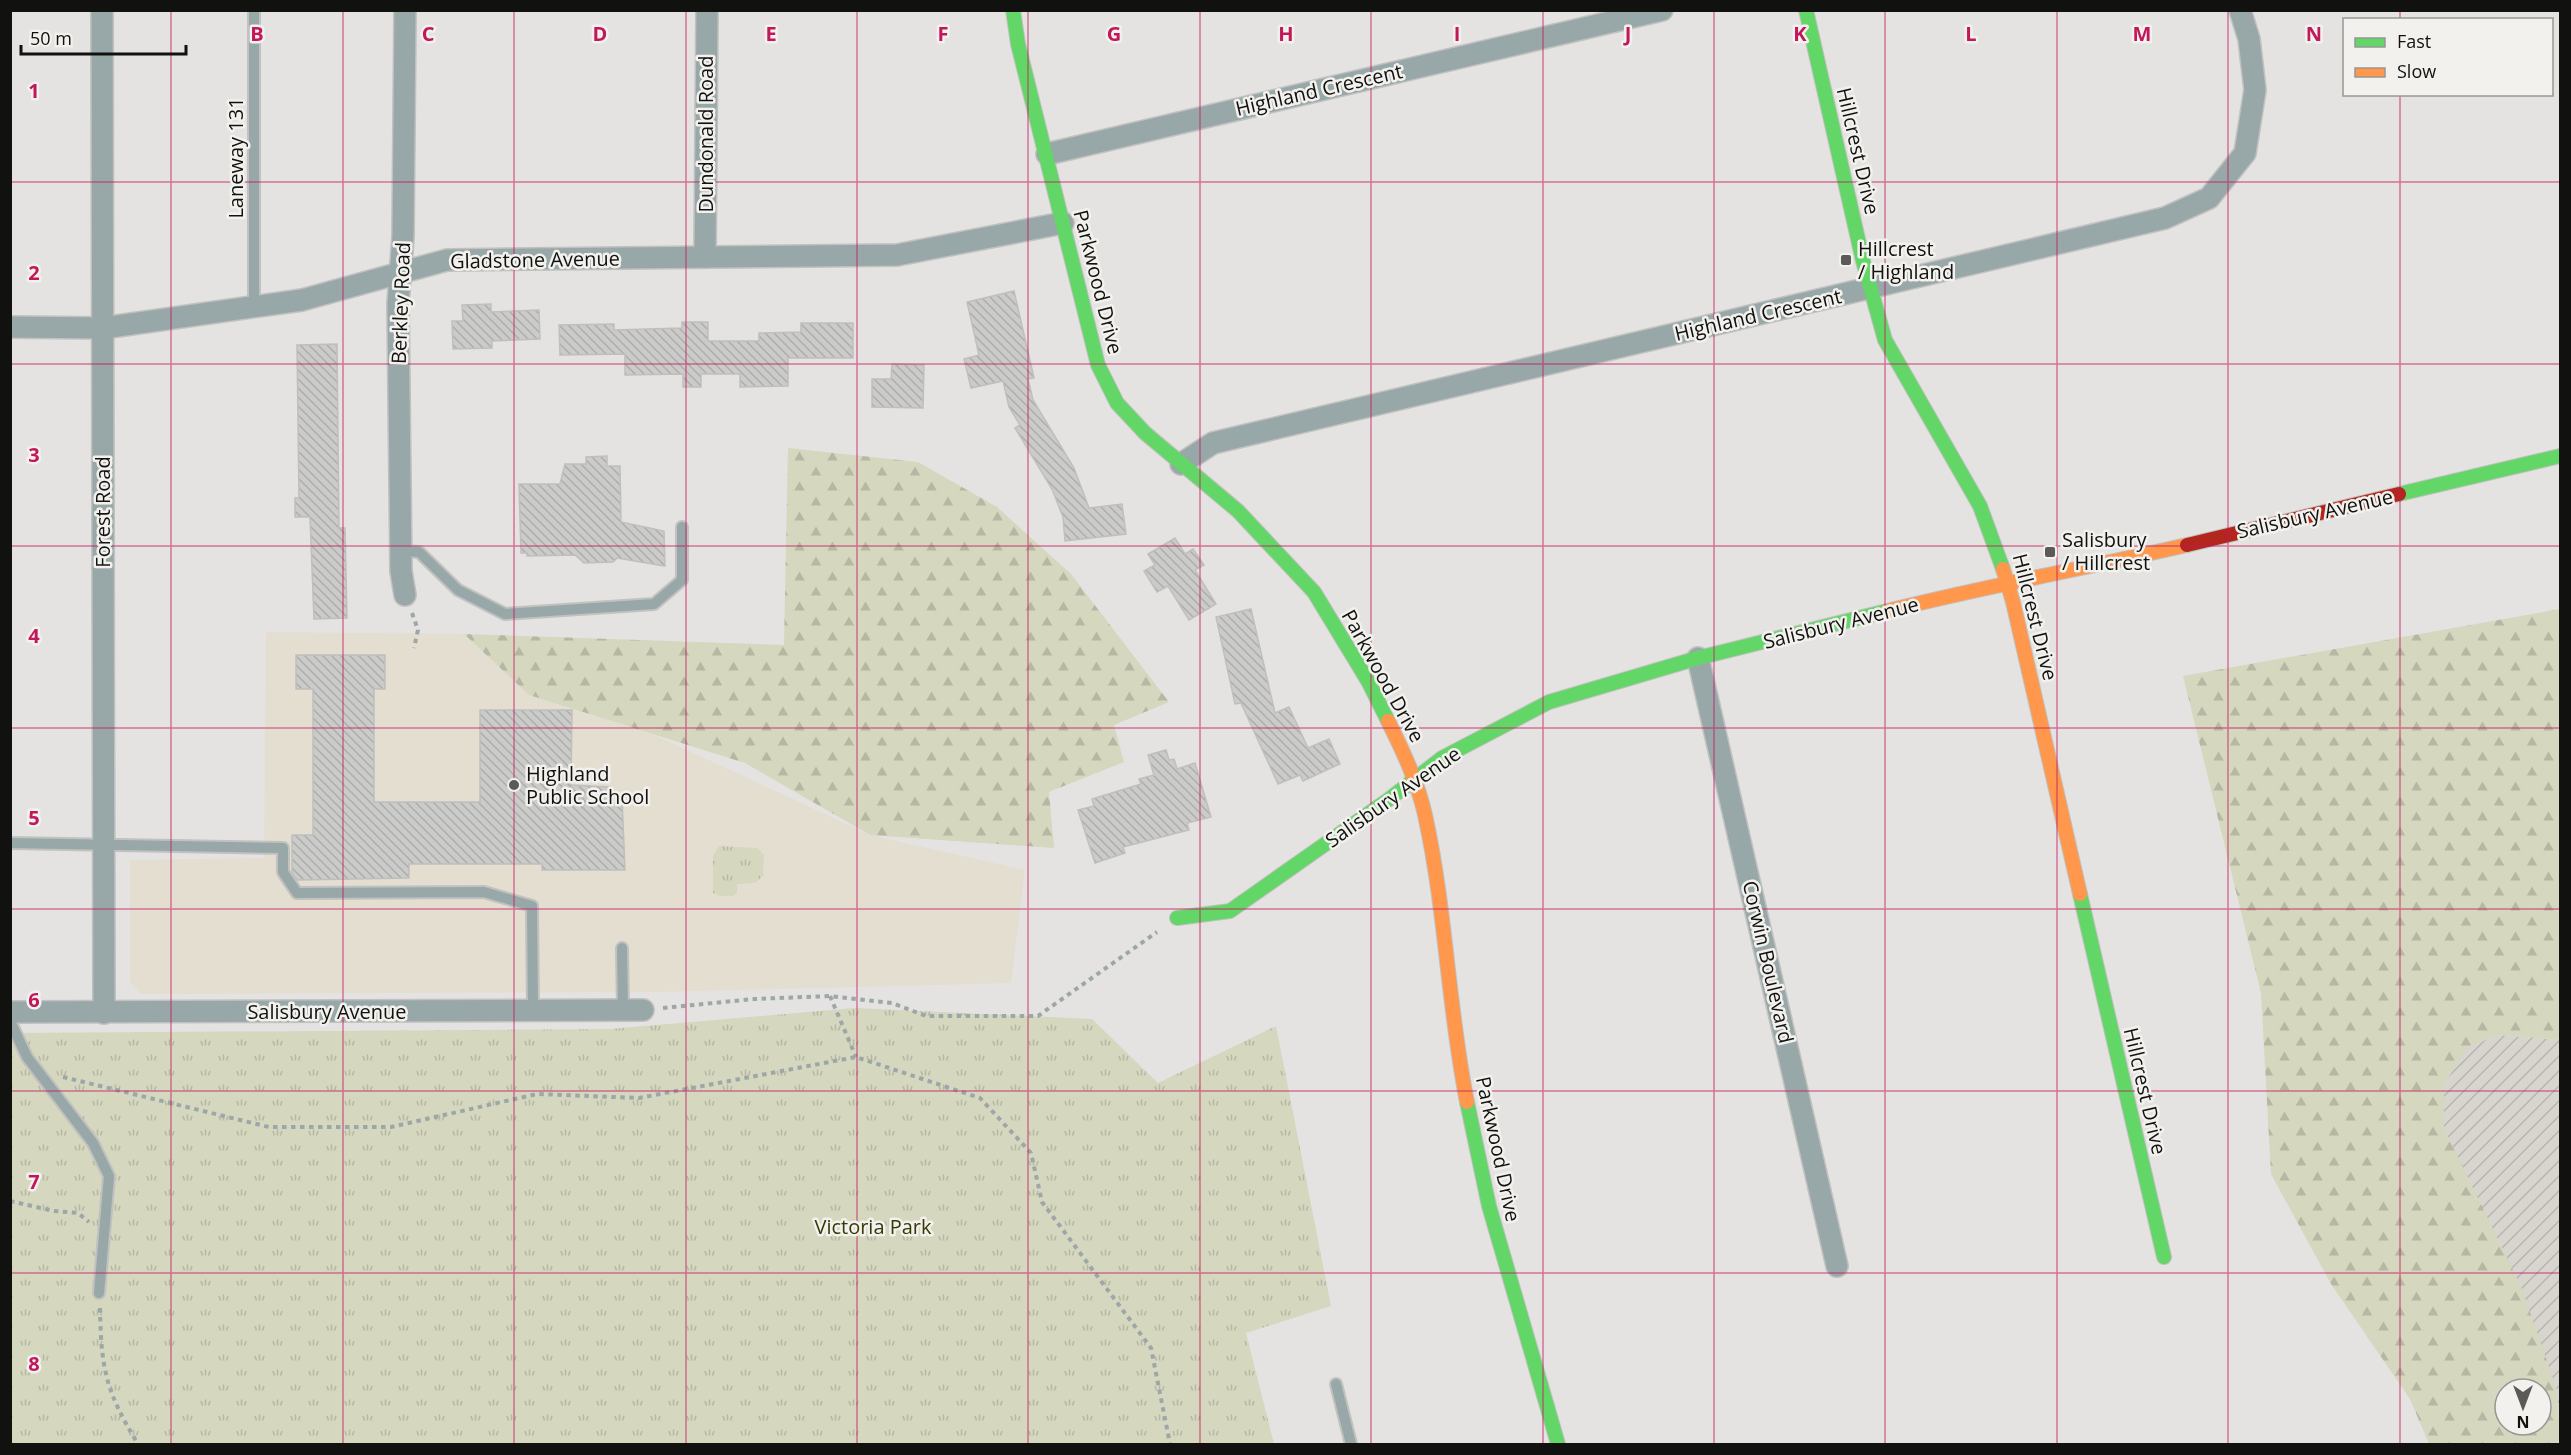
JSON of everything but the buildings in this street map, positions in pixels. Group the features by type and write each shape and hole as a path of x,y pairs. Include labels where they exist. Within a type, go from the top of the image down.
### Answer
{"street":[{"name":"Forest Road","path":"102,10 104,1013"},
{"name":"Berkley Road","path":"405,10 403,236 400,271 400,571 405,595"},
{"name":"Dundonald Road","path":"705,257 707,10"},
{"name":"Parkwood Drive","path":"1013,10 1018,44 1098,365 1117,403 1145,433 1238,511 1314,592 1368,681 1415,780 1425,813 1436,874 1460,1066 1489,1206 1558,1444"},
{"name":"Highland Crescent","path":"1047,154 1662,10"},
{"name":"Hillcrest Drive","path":"1806,10 1870,289 1885,340 1980,506 2007,583 2163,1257"},
{"name":"Highland Crescent","path":"1181,464 1213,443 2165,218 2209,198 2245,153 2255,90 2249,39 2240,10"},
{"name":"Gladstone Avenue","path":"10,327 103,328 302,300 370,282 400,271 447,260 897,255 1063,223"},
{"name":"Salisbury Avenue","path":"1177,918 1230,911 1415,780 1442,758 1549,702 1698,658 2007,583 2084,569 2560,456"},
{"name":"Corwin Boulevard","path":"1698,658 1838,1266"},
{"name":"Salisbury Avenue","path":"10,1012 633,1010"}],"lane":[{"name":"Laneway 131","path":"254,10 254,306"},
{"path":"400,551 419,552 458,590 505,614 654,603 682,580 682,527"},
{"path":"10,843 283,848 283,873 297,893 484,892 532,906 533,1011"},
{"path":"622,948 633,1010"},
{"path":"10,1021 27,1057 93,1143 109,1176 99,1293"},
{"path":"1336,1384 1351,1444"}],"path":[{"path":"405,595 418,630 414,648"},
{"path":"633,1010 754,999 830,996 892,1003 926,1016 1038,1016 1177,918"},
{"path":"830,996 856,1057"},
{"path":"38,1071 269,1127 391,1127 537,1094 639,1098 856,1057 980,1098 1031,1153 1042,1202 1151,1348 1170,1444"},
{"path":"10,1202 54,1211 78,1213 104,1234"},
{"path":"99,1293 101,1356 110,1392 138,1444"}],"shaded area":[{"name":"Highland Public School","path":"266,632 464,634 529,695 655,735 870,835 1025,870 1011,983 662,992 142,994 130,982 130,860 264,858"},
{"path":"2499,1035 2560,1040 2560,1428 2553,1377 2444,1128 2444,1085 2466,1047"}],"green space":[{"path":"788,448 918,462 997,507 1071,574 1169,702 1114,725 1124,762 1049,792 1054,848 870,835 745,763 529,695 464,634 784,645"},
{"path":"2560,609 2560,1040 2499,1035 2467,1047 2444,1085 2444,1128 2522,1289 2553,1377 2493,1377 2493,1437 2553,1437 2553,1378 2560,1428 2558,1444 2429,1444 2410,1399 2331,1284 2271,1174 2261,993 2183,676"},
{"path":"719,846 757,848 764,855 763,876 755,883 737,884 737,893 733,896 720,896 713,893 713,856"},
{"name":"Victoria Park","path":"854,1008 1092,1019 1158,1083 1276,1026 1331,1306 1246,1333 1274,1444 11,1444 11,1033 610,1029"}],"traffic: fast":[{"path":"1013,10 1018,44 1098,365 1117,403 1145,433 1238,511 1314,592 1368,681 1388,721"},
{"path":"1806,10 1863,261 1885,340 1980,506 2003,569"},
{"path":"2399,494 2560,456"},
{"path":"1177,918 1230,911 1388,800 1442,758 1549,702 1698,658 1887,611"},
{"path":"2080,894 2164,1257"},
{"path":"1467,1102 1489,1206 1558,1444"}],"traffic: slow":[{"path":"1887,611 2187,545"},
{"path":"2003,569 2013,602 2080,894"},
{"path":"1388,721 1414,779 1425,815 1438,887 1455,1031 1467,1102"}],"traffic: jam":[{"path":"2187,545 2399,494"}],"place":[{"name":"Hillcrest / Highland","path":"1846,260"},
{"name":"Salisbury / Hillcrest","path":"2050,552"},
{"name":"Highland Public School","path":"514,785"}]}
